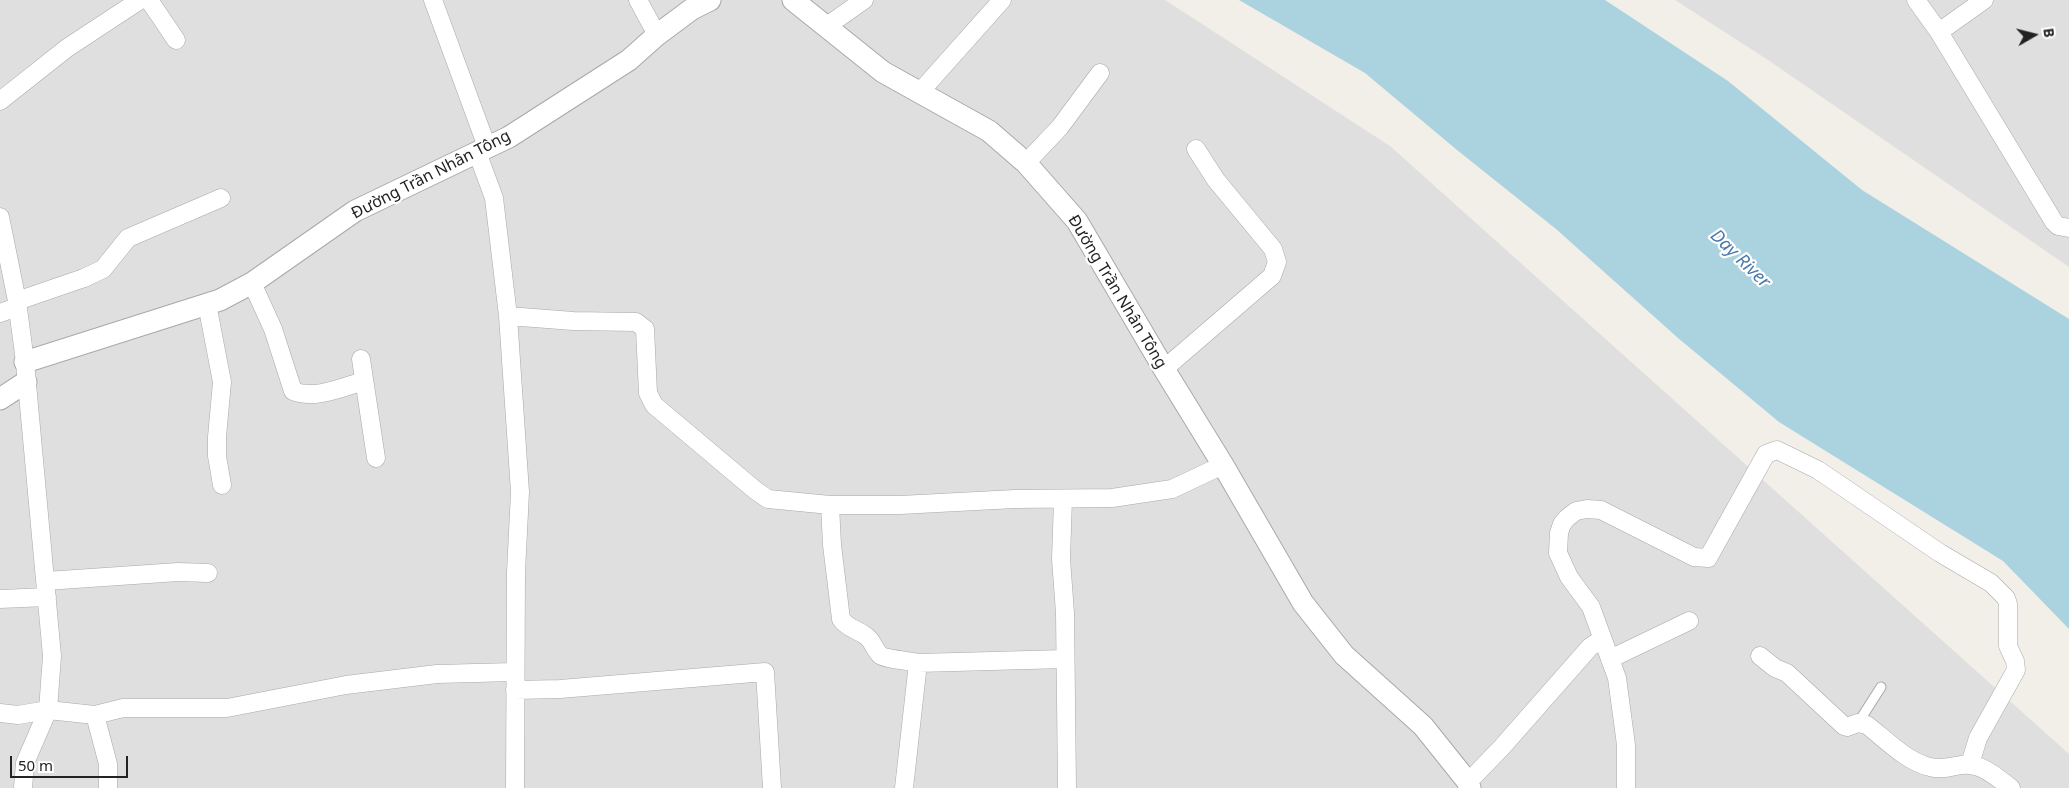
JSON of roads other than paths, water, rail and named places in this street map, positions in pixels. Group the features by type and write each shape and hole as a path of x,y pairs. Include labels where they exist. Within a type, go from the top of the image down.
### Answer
{"street":[{"path":"0,100 67,48 140,0"},
{"path":"149,0 176,40"},
{"path":"433,0 482,150 494,198 508,316 520,492 514,681 515,788"},
{"path":"638,0 658,35"},
{"name":"Đường Trần Nhân Tông","path":"0,399 26,372 220,300 252,283 355,210 509,137 629,60 692,9 710,0"},
{"name":"Đường Trần Nhân Tông","path":"793,0 883,72 989,131 1026,164 1077,221 1303,603 1344,655 1423,726 1468,784"},
{"path":"827,26 864,0"},
{"path":"920,92 1002,0"},
{"path":"1916,0 1939,32 2054,222 2058,226 2069,228"},
{"path":"1939,32 1984,0"},
{"path":"1026,164 1060,127 1100,73"},
{"path":"1164,369 1272,276 1277,262 1273,249 1216,180 1196,149"},
{"path":"0,313 17,304 103,269 128,238 221,198"},
{"path":"0,217 17,304 26,372 52,656 48,710 25,763 23,788"},
{"path":"252,283 273,329 293,391 301,394 315,394 364,381"},
{"path":"207,304 222,382 217,437 222,485"},
{"path":"508,316 573,321 636,322 645,329 648,393 654,405 768,499 830,505 900,505 1015,499 1112,498 1172,489 1223,465"},
{"path":"361,359 376,458"},
{"path":"1626,788 1625,735 1617,678 1591,606 1569,577 1558,553 1559,533 1568,518 1576,511 1586,509 1601,510 1694,557 1708,558 1766,454 1777,450 1818,470 1940,552 1991,583 2006,598 2008,604 2008,646 2016,670 1978,738 1970,764"},
{"path":"1063,499 1061,559 1065,614 1067,788"},
{"path":"830,505 832,545 841,619 846,626 871,640 875,649 882,657 918,663 1065,659"},
{"path":"0,599 46,589 178,572 208,573"},
{"path":"1610,659 1689,621"},
{"path":"1468,784 1590,647 1602,640"},
{"path":"1760,656 1775,668 1787,673 1844,726 1847,727 1858,723 1867,725 1909,757 1928,767 1945,769 1970,764 1979,766 2011,788"},
{"path":"904,788 918,663"},
{"path":"0,713 18,715 48,710 95,715 123,708 227,708 346,685 437,674 514,681 560,689 765,672 772,788"},
{"path":"95,715 108,764 108,788"}],"lane":[{"path":"1858,723 1881,687"}],"water":[{"name":"Day River","path":"1239,0 1605,0 1728,81 1862,190 2069,319 2069,629 2003,561 1779,422 1678,338 1556,229 1365,73"}]}
